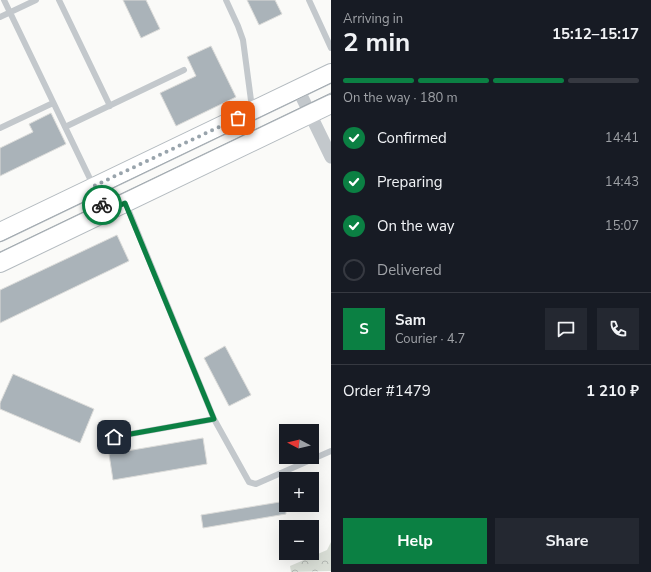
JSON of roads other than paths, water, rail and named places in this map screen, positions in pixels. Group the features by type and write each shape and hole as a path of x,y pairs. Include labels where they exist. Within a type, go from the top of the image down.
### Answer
{"main road":[{"path":"0,232 331,73"},
{"path":"0,263 331,104"}],"street":[{"path":"298,89 331,157"},
{"path":"94,186 105,212"}],"lane":[{"path":"4,0 94,186"},
{"path":"0,17 36,0"},
{"path":"59,0 110,106"},
{"path":"226,0 243,40 252,111"},
{"path":"309,0 331,48"},
{"path":"65,127 184,70"},
{"path":"0,128 53,103"},
{"path":"125,203 214,419 249,482 256,484 331,451"},
{"path":"114,437 214,419"}],"tram line":[{"path":"0,242 331,83"},
{"path":"0,252 331,93"}]}
